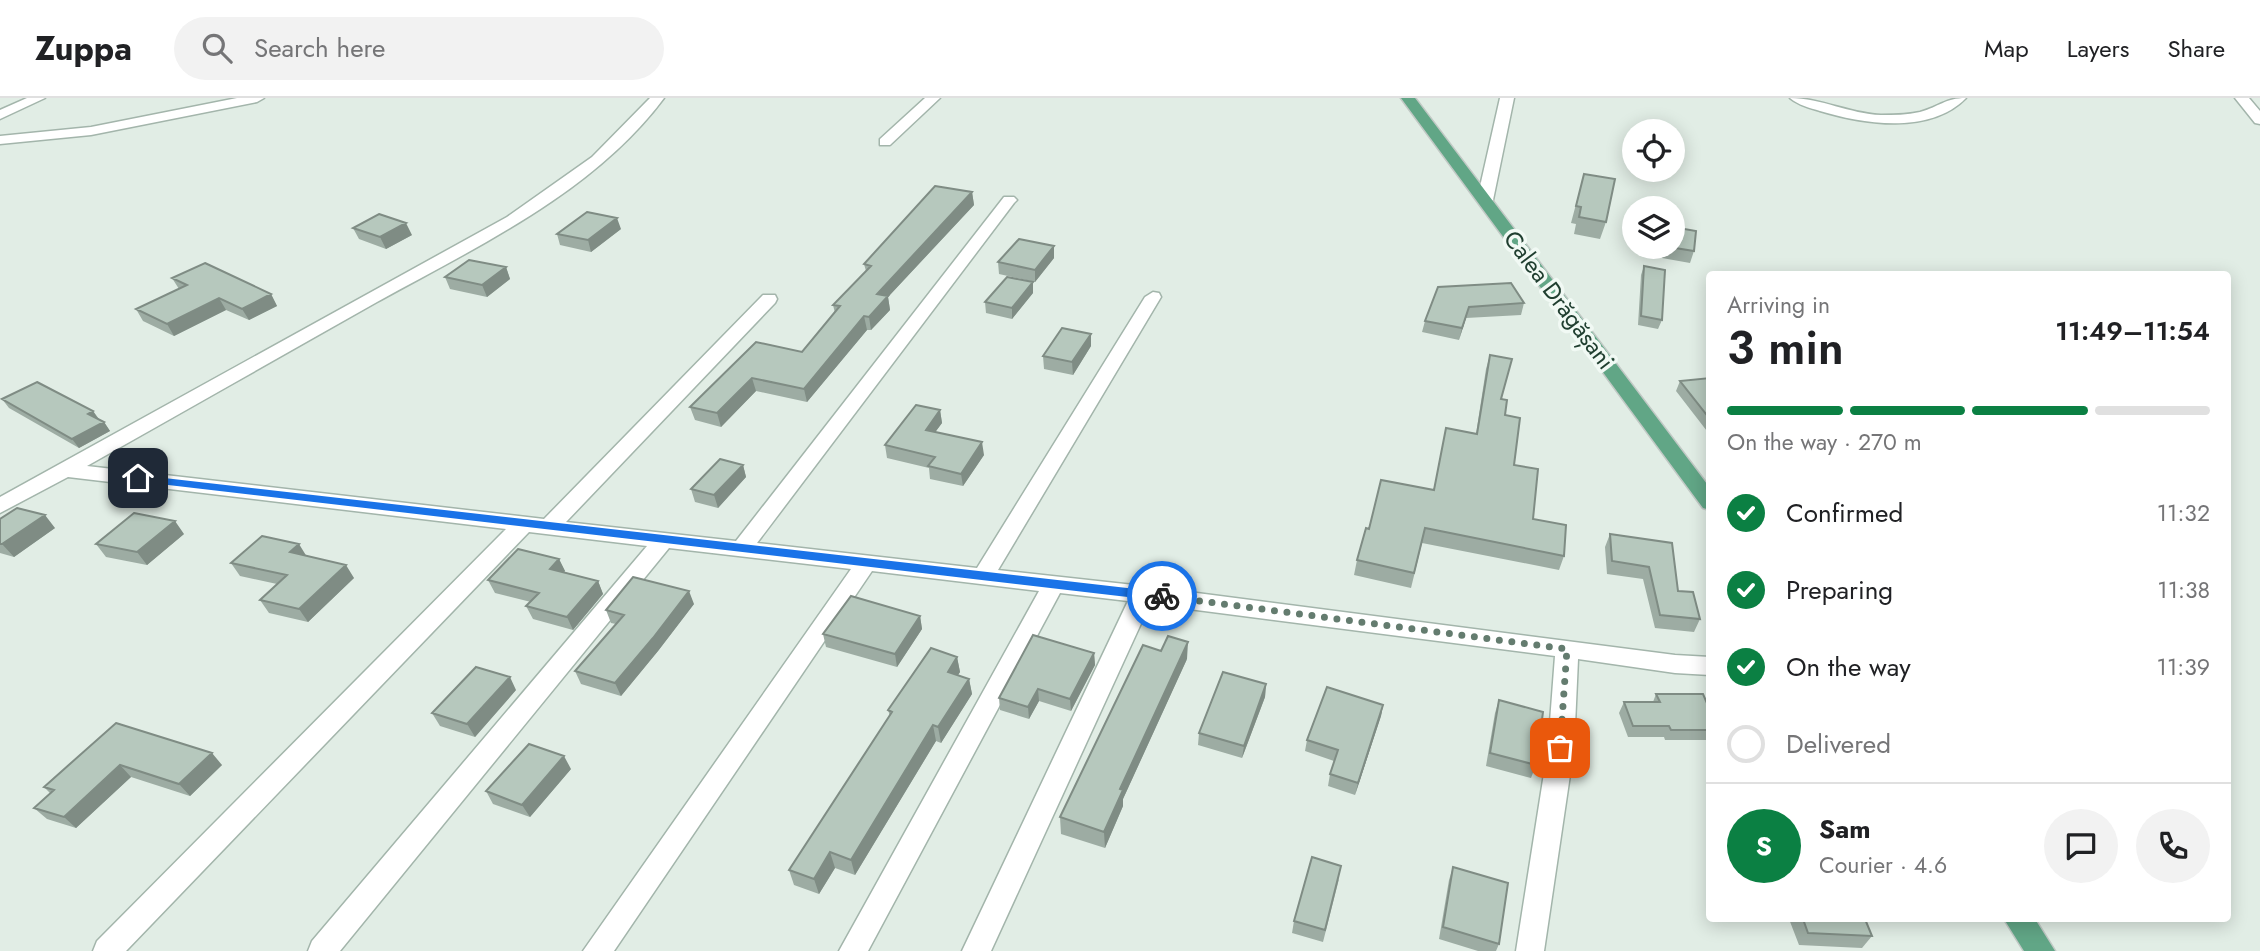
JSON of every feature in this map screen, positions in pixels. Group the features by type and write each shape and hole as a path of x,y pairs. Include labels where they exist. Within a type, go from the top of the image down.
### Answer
{"main road":[{"name":"Calea Drăgășani","path":"1408,98 1706,498"},
{"path":"2020,922 2042,951"}],"street":[{"path":"0,115 38,98"},
{"path":"0,140 101,129 257,98"},
{"path":"0,506 512,220 597,160 630,130 657,98"},
{"path":"885,142 933,98"},
{"path":"1485,200 1507,98"},
{"path":"1797,98 1836,111 1894,119 1931,115 1959,98"},
{"path":"2242,98 2260,120"},
{"path":"741,549 1009,200"},
{"path":"984,575 1153,297"},
{"path":"107,951 769,299"},
{"path":"64,470 664,541 1054,583 1706,666"},
{"path":"323,951 664,541"},
{"path":"597,951 867,562"},
{"path":"853,951 1054,583"},
{"path":"976,951 1143,594"},
{"path":"1530,951 1560,748 1567,649"}],"building":[{"path":"1584,174 1615,179 1606,222 1579,217 1581,207 1576,206"},
{"path":"935,186 972,192 877,294 888,296 869,317 864,316 804,389 752,378 717,413 690,407 756,342 802,352 840,306 833,305 871,266 864,264"},
{"path":"587,212 617,218 588,240 557,234"},
{"path":"379,214 406,223 380,237 353,228"},
{"path":"1685,229 1696,231 1694,251 1685,250"},
{"path":"1019,239 1054,246 1035,270 998,262"},
{"path":"469,260 506,267 482,285 445,277"},
{"path":"205,263 271,294 242,309 219,298 167,324 136,309 187,285 172,278"},
{"path":"1644,266 1665,270 1662,320 1641,316"},
{"path":"1007,277 1033,282 1012,308 985,302"},
{"path":"1511,283 1524,303 1469,307 1462,328 1425,321 1438,287"},
{"path":"1062,328 1091,334 1072,362 1043,356"},
{"path":"1490,355 1512,359 1501,399 1507,400 1505,415 1520,418 1514,465 1538,469 1533,519 1566,525 1564,556 1425,528 1414,573 1357,560 1366,528 1369,529 1381,480 1434,490 1446,428 1477,434"},
{"path":"1706,378 1706,414 1680,381"},
{"path":"37,382 93,411 88,414 104,422 72,439 2,399"},
{"path":"916,405 940,410 926,430 982,442 961,474 928,466 935,457 885,445"},
{"path":"720,459 743,465 714,495 691,489"},
{"path":"17,508 45,515 0,544 0,519"},
{"path":"134,513 175,521 137,552 96,544"},
{"path":"1610,534 1672,543 1678,591 1693,592 1700,619 1660,615 1649,567 1612,561"},
{"path":"262,536 299,544 290,552 346,565 299,609 260,600 287,575 231,563"},
{"path":"518,549 559,559 550,569 598,581 567,617 526,606 539,593 488,580"},
{"path":"633,577 689,591 615,683 575,671 624,615 606,610"},
{"path":"851,596 920,616 895,654 823,634"},
{"path":"1033,635 1094,653 1070,699 1038,689 1028,707 999,698"},
{"path":"1168,636 1188,642 1120,789 1123,790 1104,832 1060,817 1143,645 1161,651"},
{"path":"931,648 957,657 948,672 969,679 938,727 933,725 851,860 830,852 814,879 789,870 892,712 888,710"},
{"path":"476,667 510,677 467,724 432,713"},
{"path":"1223,672 1266,684 1244,746 1199,733"},
{"path":"1327,687 1383,705 1358,783 1330,774 1338,750 1307,740"},
{"path":"1656,694 1703,694 1706,701 1706,730 1633,726 1624,702 1660,702"},
{"path":"1499,700 1543,712 1536,765 1490,753"},
{"path":"116,723 212,753 179,784 120,765 64,817 34,808 54,790 44,787"},
{"path":"529,744 564,756 522,805 486,791"},
{"path":"1312,857 1341,866 1325,930 1294,921"},
{"path":"1453,867 1508,883 1499,944 1443,927"},
{"path":"1804,922 1866,922 1872,936 1808,933"}],"way so far":[{"path":"1162,596 1567,649 1560,748"}],"route":[{"path":"138,478 1162,596"}]}
